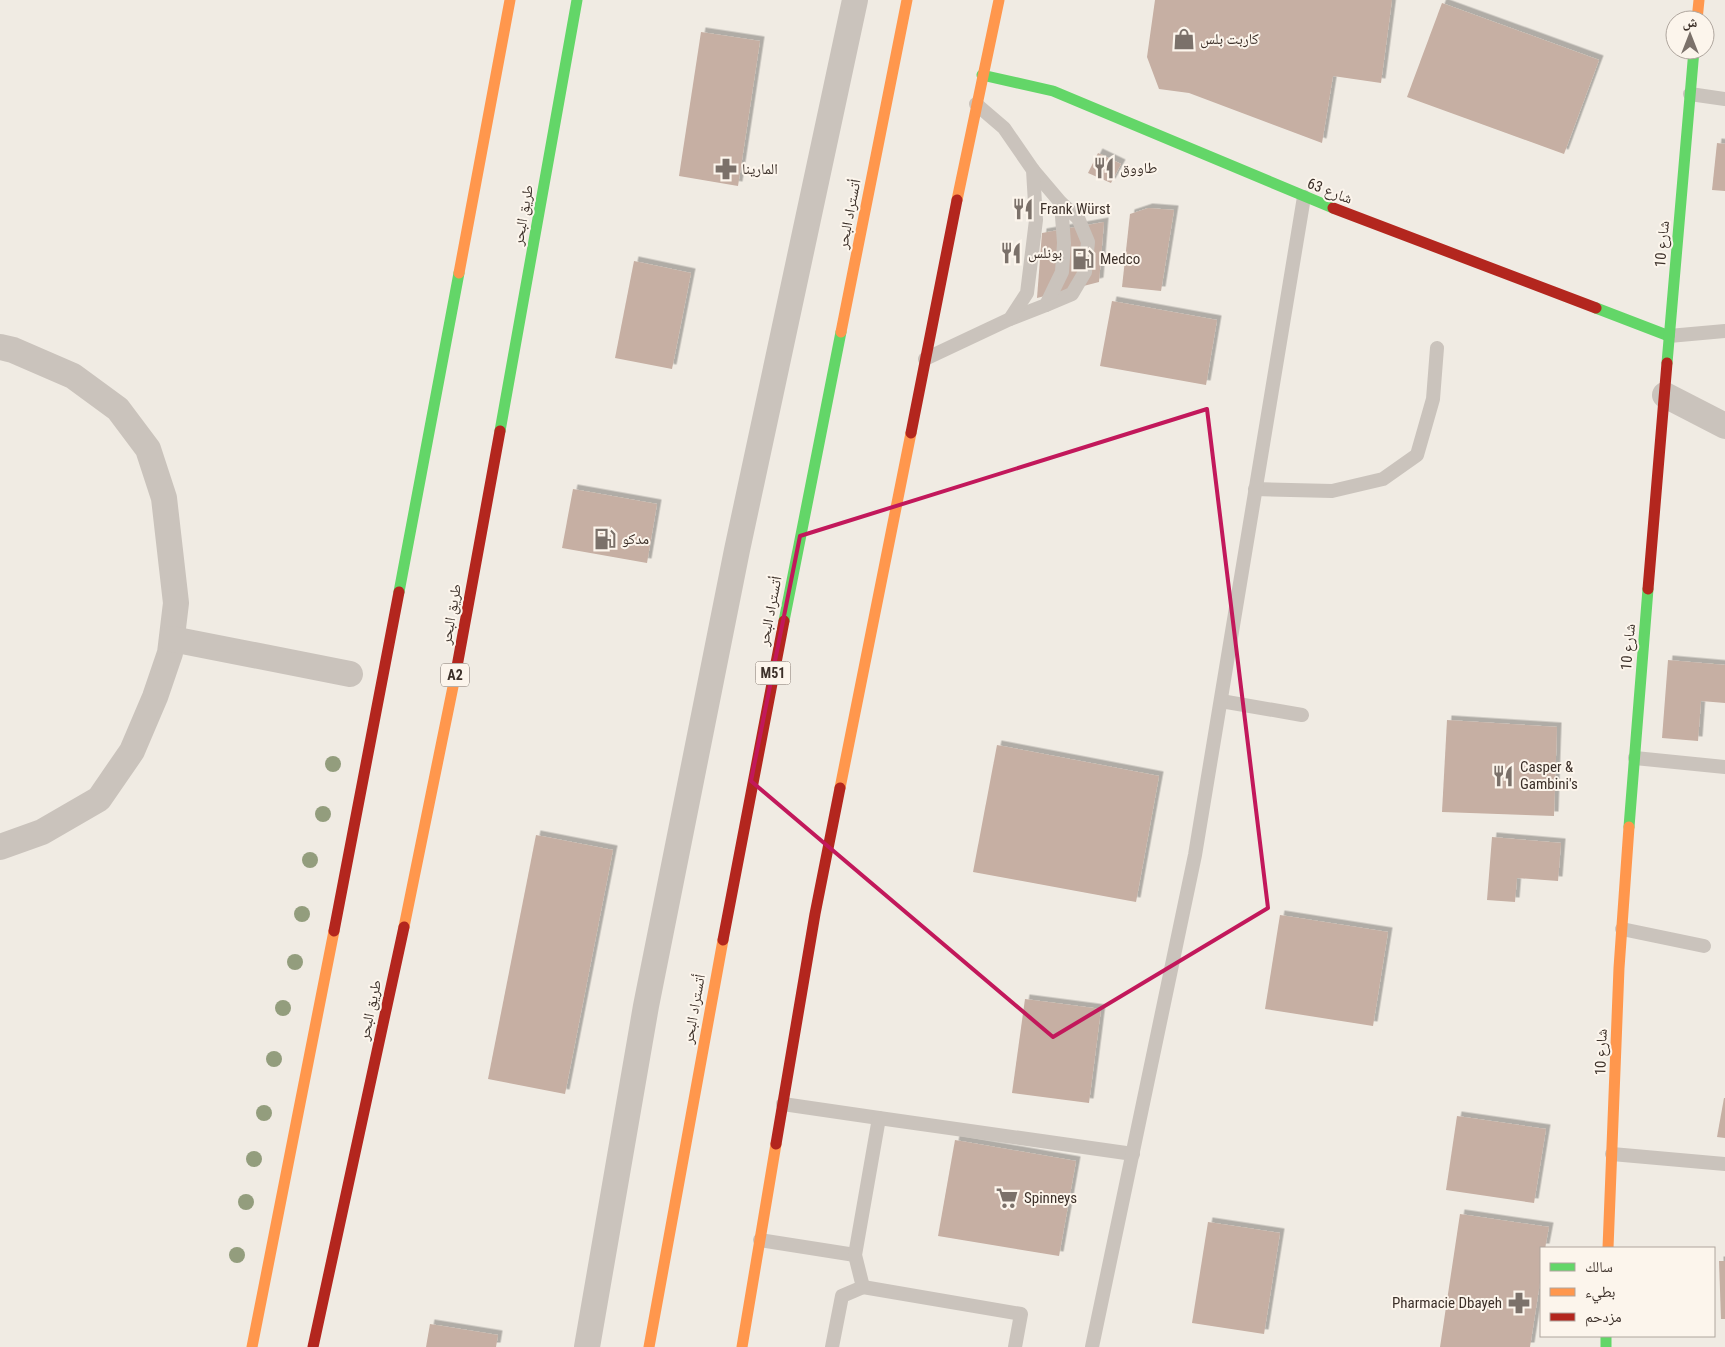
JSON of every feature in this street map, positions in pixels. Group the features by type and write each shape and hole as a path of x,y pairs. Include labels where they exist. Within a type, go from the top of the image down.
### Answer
{"main road":[{"path":"252,1347 375,720 510,0"},
{"name":"طريق البحر","path":"313,1347 445,734 577,0"},
{"name":"أتستراد البحر","path":"649,1347 742,832 907,0"},
{"path":"742,1347 815,914 924,360 999,0"},
{"name":"شارع 10","path":"1608,1247 1622,929 1669,336 1693,60"},
{"name":"شارع 63","path":"982,75 1053,91 1304,197 1669,336"}],"street":[{"path":"587,1347 646,1006 741,531 855,0"},
{"path":"0,347 13,350 73,376 118,409 148,449 164,498 172,550 176,603 170,653 155,697 132,751 99,799 42,832 0,847"},
{"path":"1665,395 1725,426"},
{"path":"172,639 350,674"}],"lane":[{"path":"1690,94 1725,99"},
{"path":"924,360 1010,320 1072,294 1085,272 1088,242 1078,218 1061,203 1033,170 1004,128 976,104"},
{"path":"1010,320 1027,293 1036,220 1033,170"},
{"path":"1092,1347 1195,855 1304,197"},
{"path":"1046,305 1062,272 1064,243 1061,203"},
{"path":"1669,336 1725,330"},
{"path":"1255,489 1332,491 1383,479 1417,455 1433,399 1437,348"},
{"path":"1221,701 1302,715"},
{"path":"1635,758 1725,767"},
{"path":"1622,929 1704,946"},
{"path":"783,1104 1133,1154"},
{"path":"863,1287 856,1255 879,1118"},
{"path":"1612,1154 1725,1164"},
{"path":"760,1240 856,1255"},
{"path":"832,1347 842,1296 863,1287 1021,1314 1015,1347"}],"highlighted area":[{"path":"1207,409 1268,908 1053,1037 751,781 800,536"}],"building":[{"path":"1155,0 1392,0 1381,83 1333,76 1322,143 1189,93 1159,89 1147,57"},
{"path":"1442,3 1599,60 1564,154 1407,97"},
{"path":"701,32 760,41 738,186 679,176"},
{"path":"1717,143 1725,144 1725,191 1712,190"},
{"name":"طاووق","path":"1098,153 1121,164 1111,183 1088,173"},
{"path":"1148,208 1174,210 1161,291 1122,287 1130,214"},
{"path":"1104,222 1099,282 1037,298 1042,233"},
{"path":"634,261 691,273 672,369 615,358"},
{"path":"1112,301 1217,320 1206,385 1100,366"},
{"path":"573,489 657,504 647,563 562,548"},
{"path":"1668,660 1725,665 1725,703 1701,701 1698,741 1662,738"},
{"path":"1447,720 1557,727 1554,816 1442,812"},
{"path":"997,745 1159,776 1136,902 973,872"},
{"path":"536,835 613,850 565,1094 488,1079"},
{"path":"1492,837 1561,843 1558,881 1517,878 1515,902 1487,900"},
{"path":"1280,915 1388,932 1373,1026 1265,1009"},
{"path":"1025,999 1101,1009 1089,1103 1012,1093"},
{"path":"1725,1098 1725,1138 1717,1137"},
{"path":"1457,1116 1546,1129 1534,1203 1446,1190"},
{"name":"Spinneys","path":"955,1140 1076,1161 1059,1256 938,1236"},
{"path":"1460,1214 1549,1227 1545,1247 1540,1247 1540,1282 1530,1347 1440,1347"},
{"path":"1208,1222 1280,1233 1264,1334 1192,1323"},
{"path":"1719,1261 1725,1261 1725,1319 1721,1319"},
{"path":"430,1324 498,1335 496,1347 426,1347"}],"traffic: fast":[{"path":"500,431 577,0"},
{"path":"1667,363 1693,60"},
{"path":"982,75 1053,91 1333,208"},
{"path":"399,592 459,273"},
{"path":"1596,308 1669,336"},
{"path":"784,621 841,332"},
{"path":"1629,827 1648,589"},
{"path":"1606,1337 1606,1347"}],"traffic: slow":[{"path":"459,273 510,0"},
{"path":"841,332 907,0"},
{"path":"957,200 999,0"},
{"path":"1698,10 1699,0"},
{"path":"840,788 911,433"},
{"path":"404,927 456,672"},
{"path":"1608,1247 1619,968 1629,827"},
{"path":"252,1347 334,931"},
{"path":"649,1347 723,940"},
{"path":"742,1347 776,1144"}],"traffic: jam":[{"path":"911,433 957,200"},
{"path":"1333,208 1596,308"},
{"path":"1648,589 1667,363"},
{"path":"456,672 500,431"},
{"path":"334,931 399,592"},
{"path":"723,940 784,621"},
{"path":"776,1144 815,914 840,788"},
{"path":"313,1347 404,927"}],"place":[{"name":"كاربت بلس","path":"1184,39"},
{"name":"طاووق","path":"1104,168"},
{"name":"المارينا","path":"726,169"},
{"name":"Frank Würst","path":"1023,209"},
{"name":"بونلس","path":"1011,253"},
{"name":"Medco","path":"1083,259"},
{"name":"مدكو","path":"605,539"},
{"name":"Casper & Gambini's","path":"1503,776"},
{"name":"Spinneys","path":"1007,1198"},
{"name":"Pharmacie Dbayeh","path":"1519,1303"}]}
